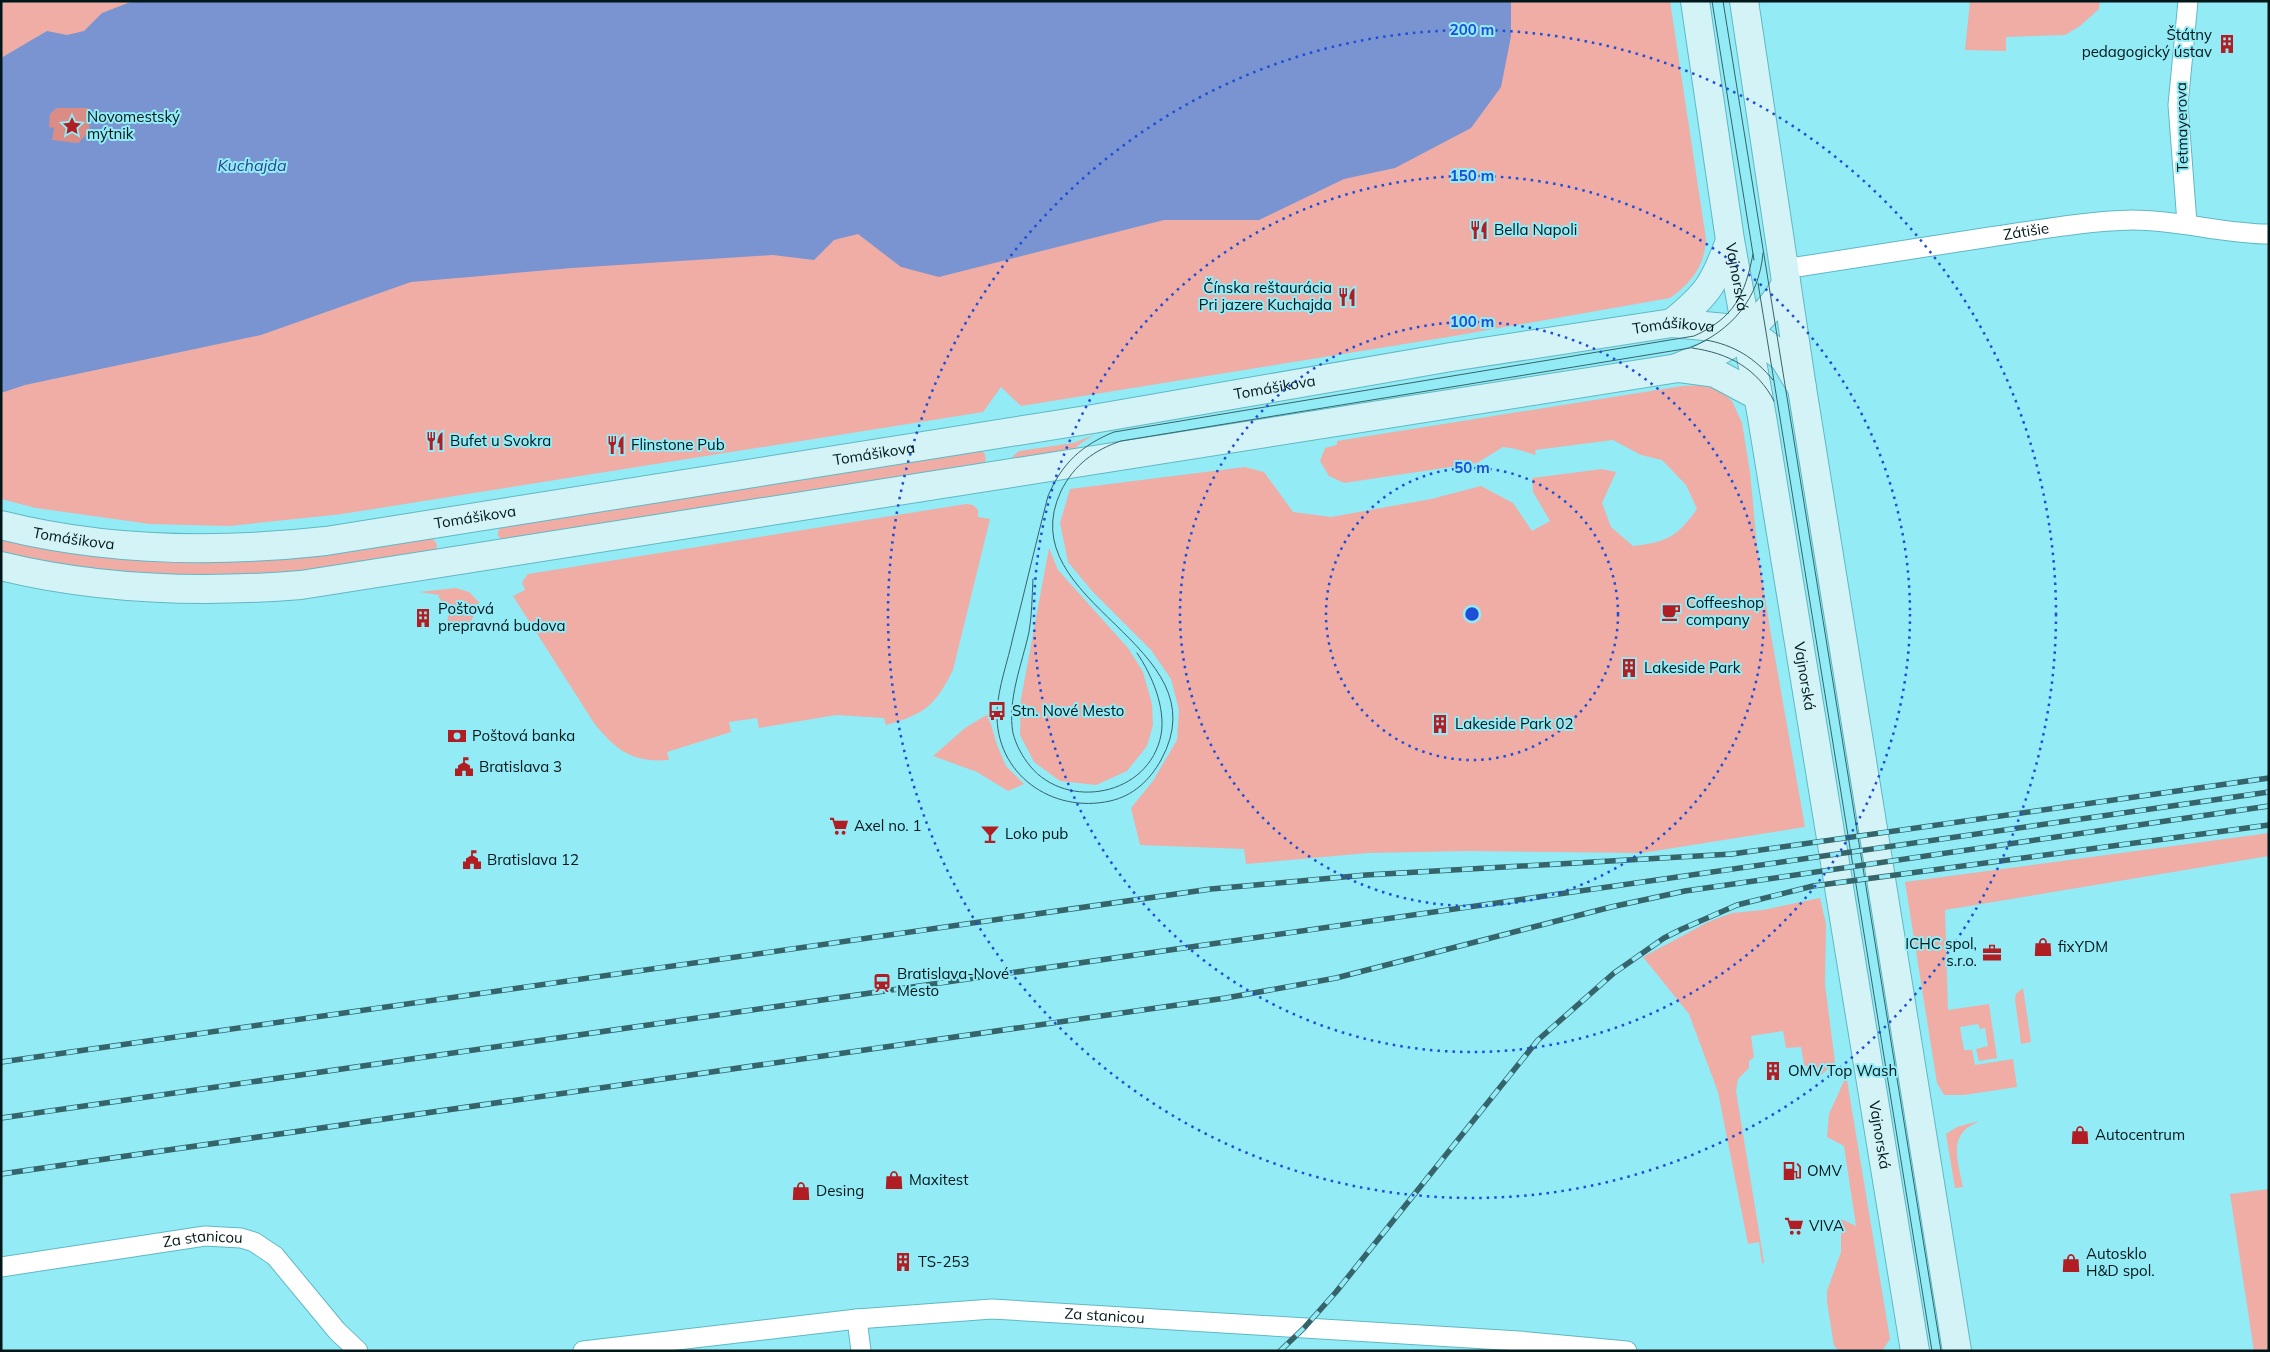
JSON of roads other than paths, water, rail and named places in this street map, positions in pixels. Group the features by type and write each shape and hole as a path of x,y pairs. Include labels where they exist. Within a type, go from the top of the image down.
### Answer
{"main road":[{"name":"Vajnorská","path":"1695,1 1730,240 1758,396 1915,1351"},
{"path":"1744,1 1802,388 1957,1351"},
{"path":"1672,323 1702,299 1719,270 1730,240"},
{"name":"Tomášikova","path":"1,566 78,581 169,589 267,588 318,583 1678,368 1729,345 1747,330 1776,298 1785,275"},
{"name":"Tomášikova","path":"1,525 102,544 149,548 257,548 326,541 1093,419 1451,357 1672,323 1747,330"},
{"path":"1747,330 1784,358 1802,388"},
{"name":"Tomášikova","path":"1678,368 1715,373 1758,396"}],"street":[{"name":"Tetmayerova","path":"2187,223 2178,105 2188,1"},
{"name":"Zátišie","path":"1785,275 2076,224 2134,220 2187,223 2212,230 2269,234"},
{"name":"Za stanicou","path":"1,1267 205,1236 241,1238 254,1242 274,1256 337,1331 358,1351"},
{"name":"Za stanicou","path":"583,1351 857,1319 992,1309 1519,1341 1627,1351"},
{"path":"857,1319 861,1351"}],"water":[{"name":"Kuchajda","path":"133,1 1511,1 1511,36 1501,87 1471,128 1395,168 1344,179 1259,220 1164,220 939,277 901,267 858,234 834,240 814,260 773,255 572,268 411,282 261,335 25,385 1,393 1,58 47,31 67,35 84,31 102,13","holes":["57,108 88,108 90,112 88,117 90,131 78,143 52,140 54,128 49,127 50,114"]}],"tram line":[{"path":"1712,1 1754,260"},
{"path":"1723,1 1941,1351"},
{"path":"1753,254 1746,282 1736,304 1719,321 1694,336 1114,432 1083,449 1074,456 1060,474 1048,496 999,693 997,712 999,734 1006,754 1017,771 1031,785 1048,795 1068,801 1088,803 1118,799 1140,786 1157,767 1161,760 1173,720 1165,685 1144,654 1086,595 1063,564 1053,530 1061,491 1072,473 1094,454 1121,441 1690,348 1719,332 1741,311 1756,285 1763,253"},
{"path":"1758,283 1932,1351"},
{"path":"1706,340 1735,349 1759,365 1773,380"},
{"path":"1692,348 1718,354 1740,364 1759,380 1774,401"},
{"path":"1033,579 1030,626 1016,682 1012,720 1014,737 1022,754 1030,766 1046,780 1064,789 1085,792 1105,790 1124,783 1141,772 1153,756 1161,735 1160,703 1153,681 1137,653"}],"railway":[{"path":"1,1062 1211,889 1366,875 1732,854 2269,778"},
{"path":"1,1118 2269,792"},
{"path":"1,1174 1226,998 1336,978 1611,907 1685,891 2269,806"},
{"path":"1280,1351 1304,1328 1336,1292 1538,1040 1614,973 1664,938 1737,905 1813,886 2269,825"}],"place":[{"name":"Štátny pedagogický ústav","path":"2227,44"},
{"name":"Novomestský mýtnik","path":"72,126"},
{"name":"Bella Napoli","path":"1479,230"},
{"name":"Čínska reštaurácia Pri jazere Kuchajda","path":"1347,297"},
{"name":"Bufet u Svokra","path":"435,441"},
{"name":"Flinstone Pub","path":"616,445"},
{"name":"Coffeeshop company","path":"1671,612"},
{"name":"Poštová prepravná budova","path":"423,618"},
{"name":"Lakeside Park","path":"1629,668"},
{"name":"Stn. Nové Mesto","path":"997,711"},
{"name":"Lakeside Park 02","path":"1440,724"},
{"name":"Poštová banka","path":"457,736"},
{"name":"Bratislava 3","path":"464,767"},
{"name":"Axel no. 1","path":"839,826"},
{"name":"Loko pub","path":"990,834"},
{"name":"Bratislava 12","path":"472,860"},
{"name":"fixYDM","path":"2043,947"},
{"name":"ICHC spol, s.r.o.","path":"1992,953"},
{"name":"Bratislava-Nové Mesto","path":"882,983"},
{"name":"OMV Top Wash","path":"1773,1071"},
{"name":"Autocentrum","path":"2080,1135"},
{"name":"OMV","path":"1792,1171"},
{"name":"Maxitest","path":"894,1180"},
{"name":"Desing","path":"801,1191"},
{"name":"VIVA","path":"1794,1226"},
{"name":"TS-253","path":"903,1262"},
{"name":"Autosklo H&D spol.","path":"2071,1263"}]}
